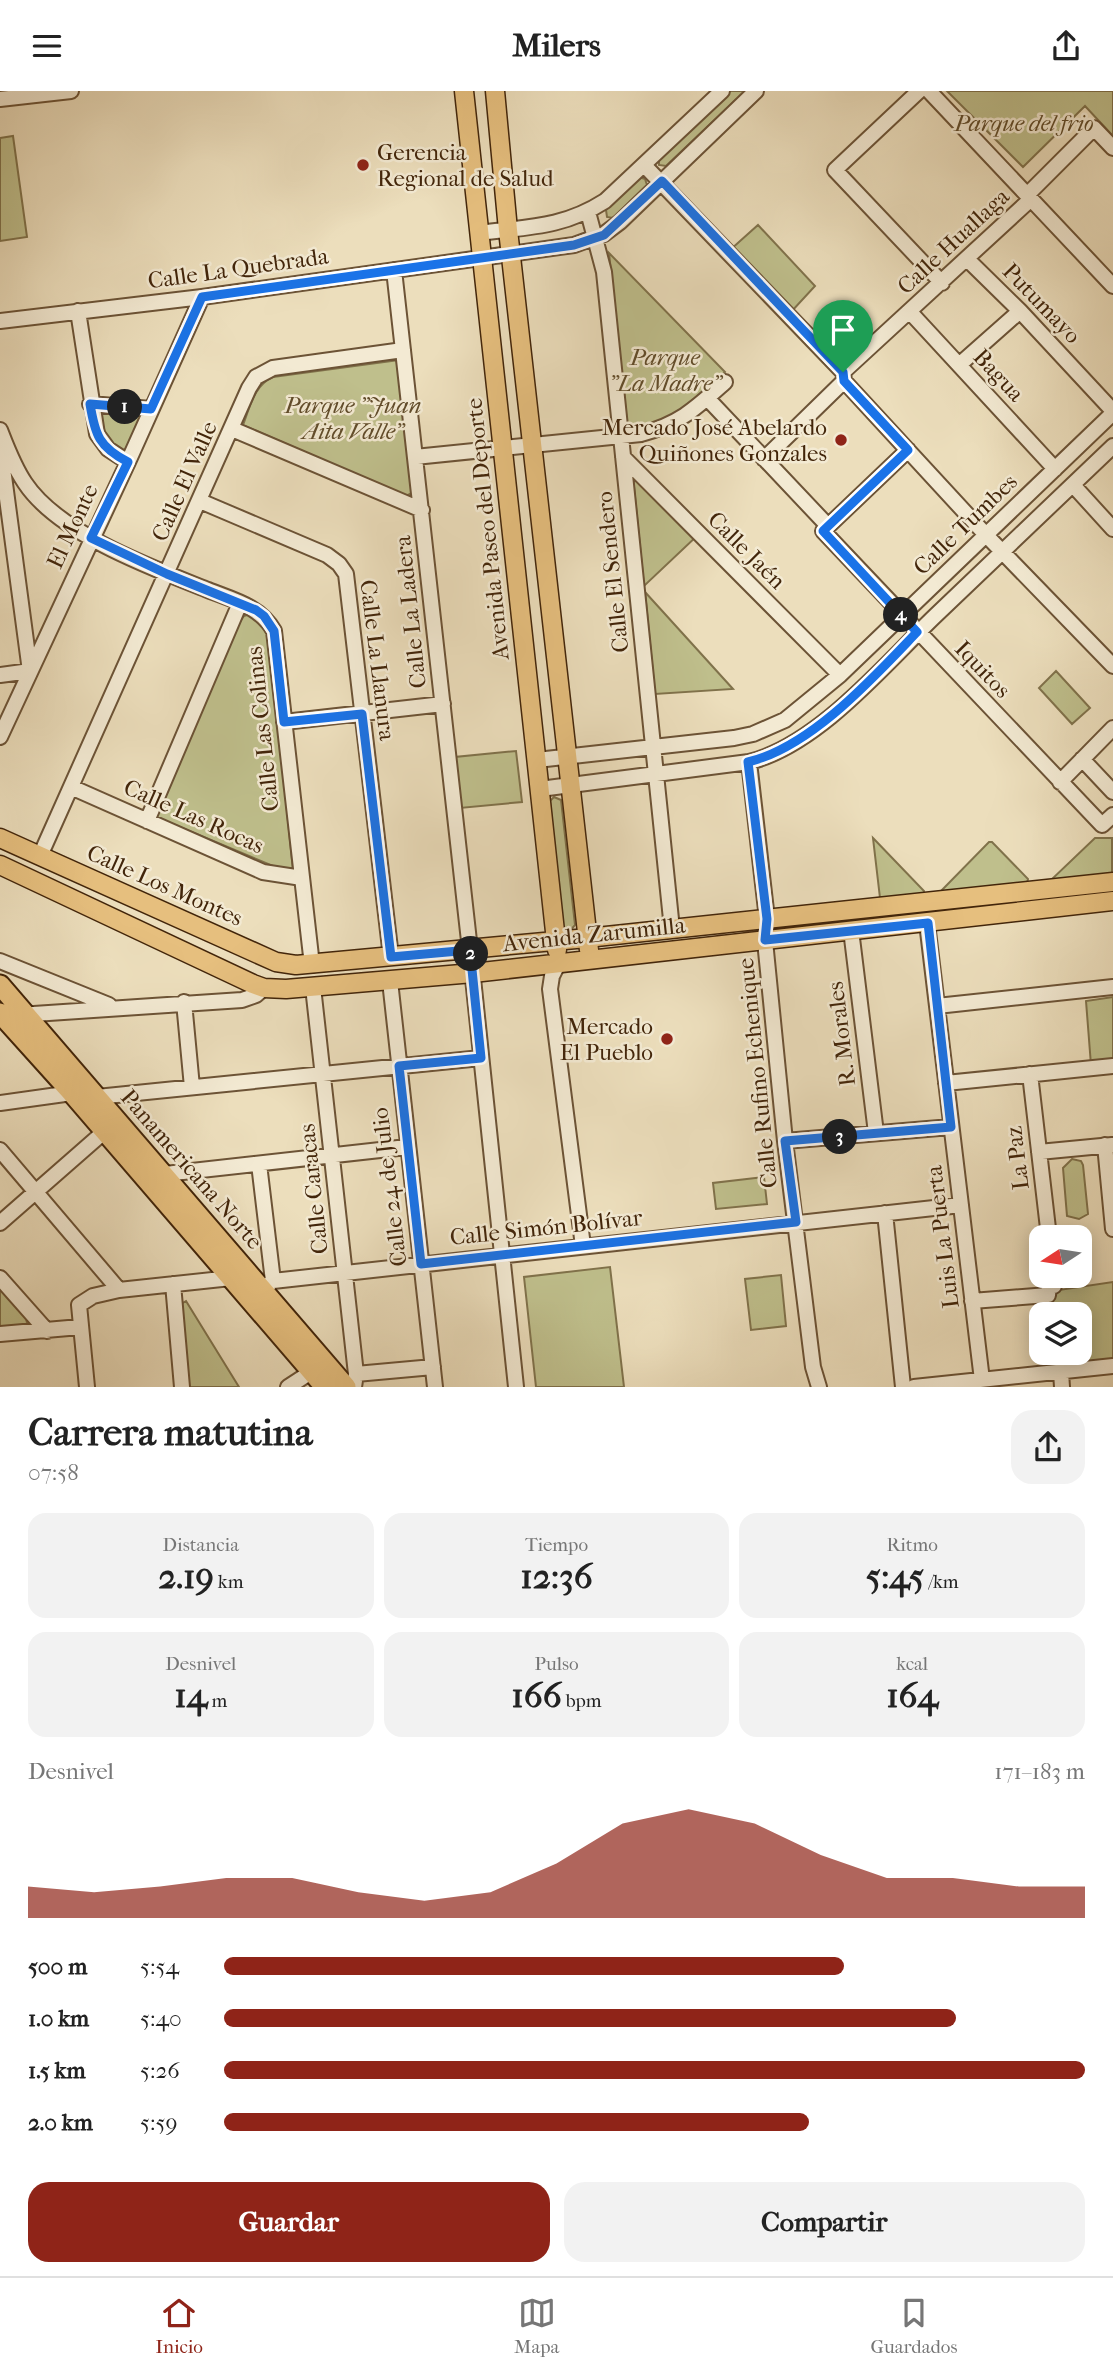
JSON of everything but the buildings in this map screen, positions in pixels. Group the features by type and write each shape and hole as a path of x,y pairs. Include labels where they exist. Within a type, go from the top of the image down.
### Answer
{"highway":[{"name":"Panamericana Norte","path":"0,985 352,1383"},
{"name":"Panamericana Norte","path":"0,1014 72,1093 325,1387"}],"main road":[{"name":"Avenida Paseo del Deporte","path":"464,91 559,963"},
{"path":"495,91 531,445 590,959"},
{"name":"Calle Los Montes","path":"0,838 276,962 312,965"},
{"path":"0,865 264,988"},
{"name":"Avenida Zarumilla","path":"312,965 1113,882"},
{"name":"Avenida Zarumilla","path":"264,988 286,989 472,973 1113,901"}],"street":[{"path":"0,99 71,91"},
{"path":"479,233 568,221 588,212 605,201 645,165 722,91"},
{"path":"596,238 620,222 756,91"},
{"path":"919,91 835,170 942,283"},
{"path":"929,91 1113,286"},
{"name":"Calle Huallaga","path":"764,459 1029,197 1094,128 1113,148"},
{"path":"645,165 844,377 986,535 1113,666"},
{"name":"Calle El Sendero","path":"588,212 604,272 672,929"},
{"name":"Calle La Quebrada","path":"0,321 511,255 559,248 596,238"},
{"name":"Putumayo","path":"967,259 1020,311 1113,412"},
{"name":"Calle La Ladera","path":"394,270 516,1387"},
{"name":"El Monte","path":"0,737 202,297"},
{"path":"78,311 94,425 100,440 108,449 128,462"},
{"path":"959,365 1020,311"},
{"name":"Bagua","path":"910,312 1055,469"},
{"name":"Calle El Valle","path":"40,856 256,377 273,369 403,350"},
{"path":"415,457 641,434 675,423 725,381"},
{"name":"Iquitos","path":"707,398 902,616 1060,782 1102,825 1113,815"},
{"path":"90,404 151,409"},
{"name":"Calle Tumbes","path":"537,760 734,738 762,731 785,720 840,675 1113,412"},
{"path":"232,429 422,510"},
{"name":"Calle Las Colinas","path":"0,430 25,484 60,518 91,538 167,574 240,603 264,616 274,631 312,965"},
{"path":"0,446 30,671 0,675"},
{"name":"Calle Tumbes","path":"540,789 748,762 784,750 815,729 1113,446"},
{"path":"825,529 908,450"},
{"name":"Calle Jaén","path":"623,457 840,675"},
{"path":"1073,485 1113,529"},
{"name":"Calle La Llanura","path":"200,502 327,555 339,564 346,574 391,957"},
{"path":"147,821 240,603"},
{"path":"284,722 443,705"},
{"path":"1060,782 1113,728"},
{"path":"1082,759 1113,792"},
{"name":"Calle Rufino Echenique","path":"748,762 767,919 765,940 785,1141 813,1367 818,1387"},
{"name":"Calle Las Rocas","path":"71,787 263,872 302,878"},
{"name":"Luis La Puerta","path":"928,923 982,1380"},
{"name":"R. Morales","path":"851,930 876,1133"},
{"path":"0,961 113,1007"},
{"path":"559,963 552,976 550,989 583,1246"},
{"name":"Calle 24 de Julio","path":"390,981 435,1387"},
{"name":"Calle Caracas","path":"313,987 345,1273 352,1383"},
{"path":"937,1006 1113,987"},
{"name":"Avenida Zarumilla","path":"0,1014 26,1015 242,999 256,995 264,988"},
{"path":"184,1002 192,1087"},
{"path":"97,1097 481,1058"},
{"path":"946,1083 1113,1066"},
{"name":"La Paz","path":"1030,1074 1048,1225"},
{"path":"0,1103 72,1093"},
{"path":"785,1141 951,1127"},
{"path":"0,1223 105,1131"},
{"path":"1039,1152 1109,1145 1113,1229"},
{"path":"165,1174 407,1147"},
{"path":"0,1150 119,1290"},
{"path":"259,1164 268,1285"},
{"name":"Calle Simón Bolívar","path":"268,1285 421,1264 961,1205"},
{"path":"885,1213 903,1387"},
{"path":"0,1278 47,1331"},
{"path":"87,1387 79,1305 93,1296 119,1290 231,1278"},
{"path":"173,1284 182,1387"},
{"path":"972,1301 1048,1295 1049,1288"},
{"path":"0,1334 80,1327"},
{"path":"914,1387 1113,1366"},
{"path":"352,1383 433,1367"},
{"path":"288,1387 312,1372"},
{"path":"1061,1372 1062,1387"}],"green space":[{"path":"730,91 745,91 666,166 659,165 659,158"},
{"name":"Parque del frio","path":"947,91 1113,91 1113,136 1085,106 1023,167"},
{"path":"13,136 27,237 0,241 0,138"},
{"path":"639,177 645,179 647,185 613,218 607,217 606,210"},
{"path":"758,225 815,286 791,312 730,250"},
{"name":"Parque \"La Madre\"","path":"609,253 725,372 676,418 628,431"},
{"name":"Parque \"Juan Aita Valle\"","path":"399,360 412,493 406,496 243,425 257,391 273,377"},
{"path":"100,409 145,413 128,455 115,448 107,437"},
{"path":"632,467 699,534 644,586"},
{"path":"645,592 733,689 655,694"},
{"path":"250,614 269,635 293,870 285,871 156,817 236,627 244,616"},
{"path":"1056,671 1090,708 1072,724 1039,688"},
{"path":"516,751 522,802 460,808 455,757"},
{"path":"554,797 561,800 575,925 570,931 563,929 550,801"},
{"path":"873,838 924,891 923,894 880,898"},
{"path":"1095,838 1112,838 1112,874 1055,881 1052,879"},
{"path":"989,842 1028,879 1027,883 940,892"},
{"path":"1113,997 1113,1063 1091,1065 1086,1001"},
{"path":"1072,1159 1081,1161 1083,1165 1088,1214 1079,1219 1067,1216 1063,1168"},
{"path":"764,1177 767,1204 716,1209 713,1183"},
{"path":"610,1267 624,1387 536,1387 524,1277"},
{"path":"781,1275 786,1326 751,1330 745,1279"},
{"path":"1113,1282 1113,1364 1059,1370 1058,1365 1092,1365 1092,1302 1053,1302 1052,1291 1092,1288 1092,1285"},
{"path":"0,1287 26,1318 27,1323 22,1329 0,1330"},
{"path":"186,1301 239,1387 189,1387 181,1304"}],"place":[{"name":"Gerencia Regional de Salud","path":"363,165"},
{"name":"Mercado José Abelardo Quiñones Gonzales","path":"841,440"},
{"name":"Mercado El Pueblo","path":"667,1039"}],"route":[{"path":"662,181 843,372 844,381 908,450 823,531 917,632 815,729 784,750 748,762 767,919 765,940 928,923 951,1127 785,1141 796,1222 421,1264 399,1066 481,1058 470,950 391,957 362,714 284,722 274,631 264,616 256,610 167,574 91,538 128,462 103,445 94,425 90,404 151,409 202,297 574,245 604,235 662,181"}]}
